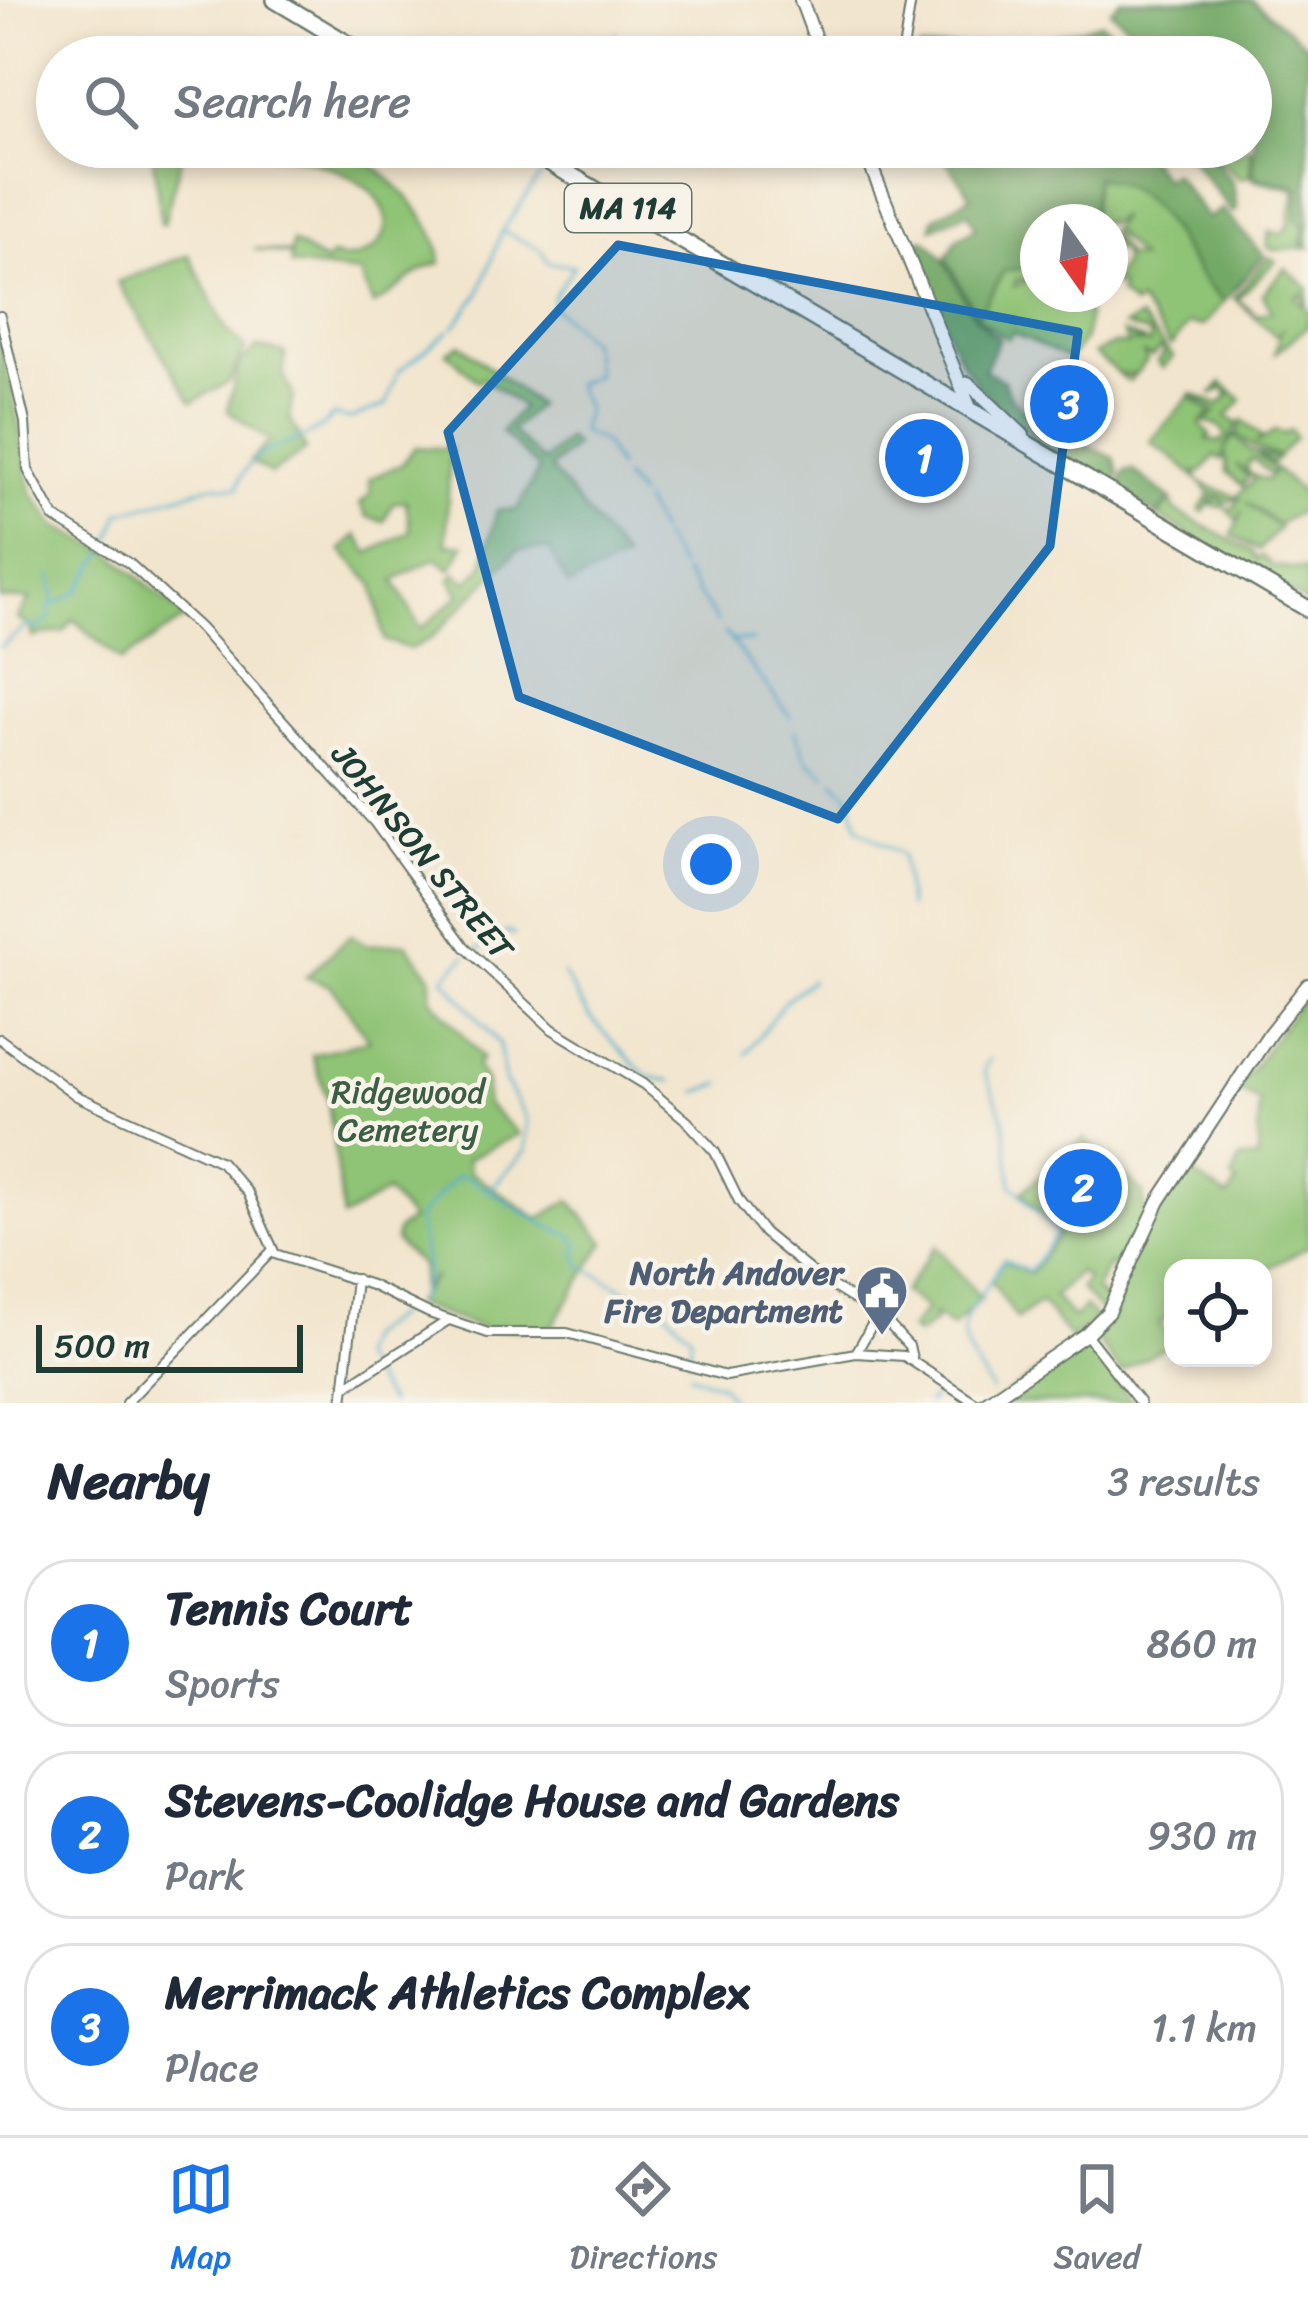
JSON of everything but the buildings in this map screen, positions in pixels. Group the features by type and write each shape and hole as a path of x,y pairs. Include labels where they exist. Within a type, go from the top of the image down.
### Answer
{"highway":[{"path":"275,0 335,36"},
{"name":"MA 114","path":"559,168 1308,612"},
{"name":"MA 114","path":"912,376 1308,612"}],"main road":[{"path":"801,0 814,36"},
{"path":"868,168 974,412 991,414 1021,434"},
{"path":"941,391 951,386 949,360"},
{"path":"949,360 980,397 1037,448"},
{"path":"992,1400 1086,1334 1113,1305 1159,1201 1308,985"}],"street":[{"path":"906,36 911,0"},
{"name":"JOHNSON STREET","path":"0,316 26,422 28,470 54,517 130,564 210,638 376,825 451,931 504,987 552,1029 639,1082 677,1112 711,1145 741,1204 770,1239 878,1314 909,1346 912,1358 973,1403"},
{"path":"0,1039 77,1096 221,1162 247,1191 267,1253"},
{"path":"267,1253 356,1279 448,1320 494,1334 567,1333 727,1376 856,1353 912,1358"},
{"path":"126,1403 267,1253"},
{"path":"343,1403 356,1279"},
{"path":"856,1353 878,1314"},
{"path":"345,1387 448,1320"},
{"path":"1086,1334 1140,1403"}],"highlighted area":[{"path":"618,245 1078,332 1050,546 838,819 519,697 448,432"}],"green space":[{"path":"1120,0 1252,0 1308,46 1308,246 1300,242 1306,228 1297,219 1298,186 1254,176 1254,168 1272,168 1272,36 1125,36 1130,27 1110,11"},
{"path":"1101,23 1116,36 1053,36"},
{"path":"154,168 178,168 164,223"},
{"path":"329,168 375,168 420,213 438,246 441,263 422,270 373,305 360,273 291,265 291,255 254,249 291,253 292,242 326,263 331,256 355,257 375,247 386,228 386,216 373,193"},
{"path":"951,168 1156,168 1163,178 1173,173 1207,218 1222,209 1264,255 1224,302 1156,210 1120,184 1095,177 1093,204 1020,204 1020,268 1004,271 977,317 946,258 957,239 976,227 968,212 932,228 933,219 971,196"},
{"path":"1197,168 1221,168 1233,182 1237,210 1232,212"},
{"path":"1228,168 1250,168 1249,176 1241,179"},
{"path":"1251,168 1254,176 1298,186 1297,219 1306,228 1304,246 1308,248 1272,250 1267,246 1269,231 1281,234 1289,226 1295,189 1252,179"},
{"path":"1116,177 1136,191 1224,302 1203,326 1189,324 1171,346 1139,302 1133,306 1128,302 1128,256 1139,258 1128,247 1128,204 1092,204 1092,179"},
{"path":"923,239 943,259 974,315 999,338 984,370 1004,380 1017,404 1057,425 1058,437 1083,436 1091,447 1114,458 1119,474 1111,483 1041,446 980,389 959,359 912,249"},
{"path":"189,255 226,329 245,348 230,381 192,402 117,282"},
{"path":"1268,257 1276,261 1237,299 1257,315 1272,311 1263,294 1285,268 1308,288 1305,306 1301,293 1295,298 1308,310 1308,326 1275,353 1281,331 1276,336 1234,298"},
{"path":"1020,268 1014,286 1020,284 1020,312 1088,314 1085,339 1069,359 1012,332 1008,339 977,317 1004,271"},
{"path":"1140,318 1173,357 1163,368 1157,362 1164,354 1161,348 1152,357 1144,354 1147,361 1130,380 1131,374 1124,374 1127,380 1094,354 1114,344 1128,344 1123,333 1145,341 1132,342 1150,344 1150,334 1125,326"},
{"path":"0,332 32,493 56,526 112,554 186,618 121,661 73,619 65,631 33,637 31,626 17,619 30,599 0,599"},
{"path":"460,344 537,405 511,431 543,462 567,438 575,446 550,468 624,559 568,586 549,549 518,550 430,639 410,649 384,640 374,585 341,550 357,535 369,553 410,531 406,501 393,503 384,521 367,517 360,504 371,493 369,479 402,464 415,447 450,449 446,544 464,545 451,570 436,558 394,580 421,629 460,595 451,579 456,573 467,582 483,567 497,510 517,510 539,469 501,432 522,407 482,378 478,382 447,352"},
{"path":"257,347 285,353 283,375 293,395 289,417 306,450 271,474 250,461 270,441 227,410 240,363"},
{"path":"1222,383 1242,400 1227,417 1238,423 1224,450 1235,436 1251,452 1278,458 1272,464 1259,457 1275,469 1270,474 1253,459 1246,465 1249,472 1236,465 1248,477 1243,486 1227,472 1225,451 1222,460 1215,456 1201,473 1195,472 1199,481 1150,442 1190,396 1211,413 1200,424 1210,435 1207,439 1220,442 1226,436 1220,426 1205,422 1216,412 1191,393 1219,405 1230,394 1222,389 1211,395"},
{"path":"1243,420 1261,436 1258,442 1276,430 1283,434 1291,430 1295,438 1279,456 1254,448 1237,434"},
{"path":"1133,470 1171,499 1156,515 1117,490 1125,471"},
{"path":"1276,470 1308,498 1308,506 1278,524 1246,502 1279,528 1259,550 1232,535 1243,511 1237,520 1227,509 1236,507 1236,497 1242,500 1237,496 1254,480 1249,474 1267,480"},
{"path":"1201,483 1235,496 1230,502 1221,498 1226,508 1211,505 1220,496 1215,495 1204,512 1200,510 1210,494"},
{"path":"1172,500 1174,510 1253,552 1257,560 1262,556 1273,566 1308,570 1308,604 1158,516"},
{"name":"Ridgewood Cemetery","path":"351,935 367,945 406,943 431,976 431,998 482,1058 476,1065 486,1082 486,1104 519,1134 467,1159 470,1172 539,1219 570,1200 605,1242 551,1328 487,1330 413,1304 436,1275 420,1291 422,1267 395,1241 397,1230 411,1220 386,1192 343,1218 328,1100 312,1055 369,1040 331,986 306,977"},
{"path":"1303,997 1308,1002 1308,1247 1272,1266 1272,1259 1164,1259 1164,1320 1159,1323 1164,1347 1121,1372 1093,1336 1113,1318 1121,1275 1109,1264 1095,1290 1109,1302 1102,1313 1080,1288 1087,1279 1079,1272 1054,1297 1073,1318 1085,1307 1096,1319 1071,1339 1040,1302 1017,1319 991,1281 1003,1260 1030,1274 1060,1234 1022,1192 1084,1138 1143,1193 1144,1211 1154,1217 1185,1169 1228,1197 1237,1183 1232,1179 1240,1159 1258,1159 1259,1101 1237,1090"},
{"path":"936,1246 981,1299 952,1327 934,1315 935,1321 917,1335 910,1329 926,1309 903,1292"},
{"path":"1083,1341 1134,1403 994,1403"}],"waterway":[{"path":"454,327 479,294 502,231 545,169"},
{"path":"502,231 540,249 549,263 574,266 553,297 553,307 590,341 596,375 575,384 586,409 581,432 603,442 618,468"},
{"path":"109,544 120,513 214,485 237,488 244,471 266,452 308,435 333,416 351,419 386,405 398,372 449,331"},
{"path":"624,478 638,496"},
{"path":"643,502 659,532"},
{"path":"662,538 680,567"},
{"path":"0,647 29,625 37,629 50,619 49,607 77,592 104,553"},
{"path":"684,573 717,622"},
{"path":"51,576 54,602"},
{"path":"725,633 791,717"},
{"path":"732,640 752,641"},
{"path":"795,730 807,760 826,775"},
{"path":"834,781 850,797 858,828 900,853"},
{"path":"902,854 908,907"},
{"path":"475,951 507,932 514,935"},
{"path":"466,956 444,978 499,1044 505,1082 527,1119 526,1151 491,1188"},
{"path":"563,974 589,1016 635,1065"},
{"path":"746,1054 785,1001 811,980"},
{"path":"989,1059 984,1071 1004,1119 1012,1184 1056,1234 1029,1272 1004,1259 964,1324 967,1349 992,1391"},
{"path":"637,1066 647,1075"},
{"path":"650,1077 671,1081"},
{"path":"697,1092 721,1084"},
{"path":"417,1302 427,1274 418,1218 457,1176 464,1176 572,1236 579,1245 576,1254 581,1266 668,1312 691,1335 689,1361"},
{"path":"389,1403 358,1357 365,1337 397,1315"},
{"path":"689,1374 721,1385 733,1403"},
{"path":"928,1403 934,1397"}],"place":[{"name":"Merrimack Athletics Complex","path":"1069,404"},
{"name":"Tennis Court","path":"924,458"},
{"name":"Stevens-Coolidge House and Gardens","path":"1083,1188"},
{"name":"North Andover Fire Department","path":"882,1337"}]}
